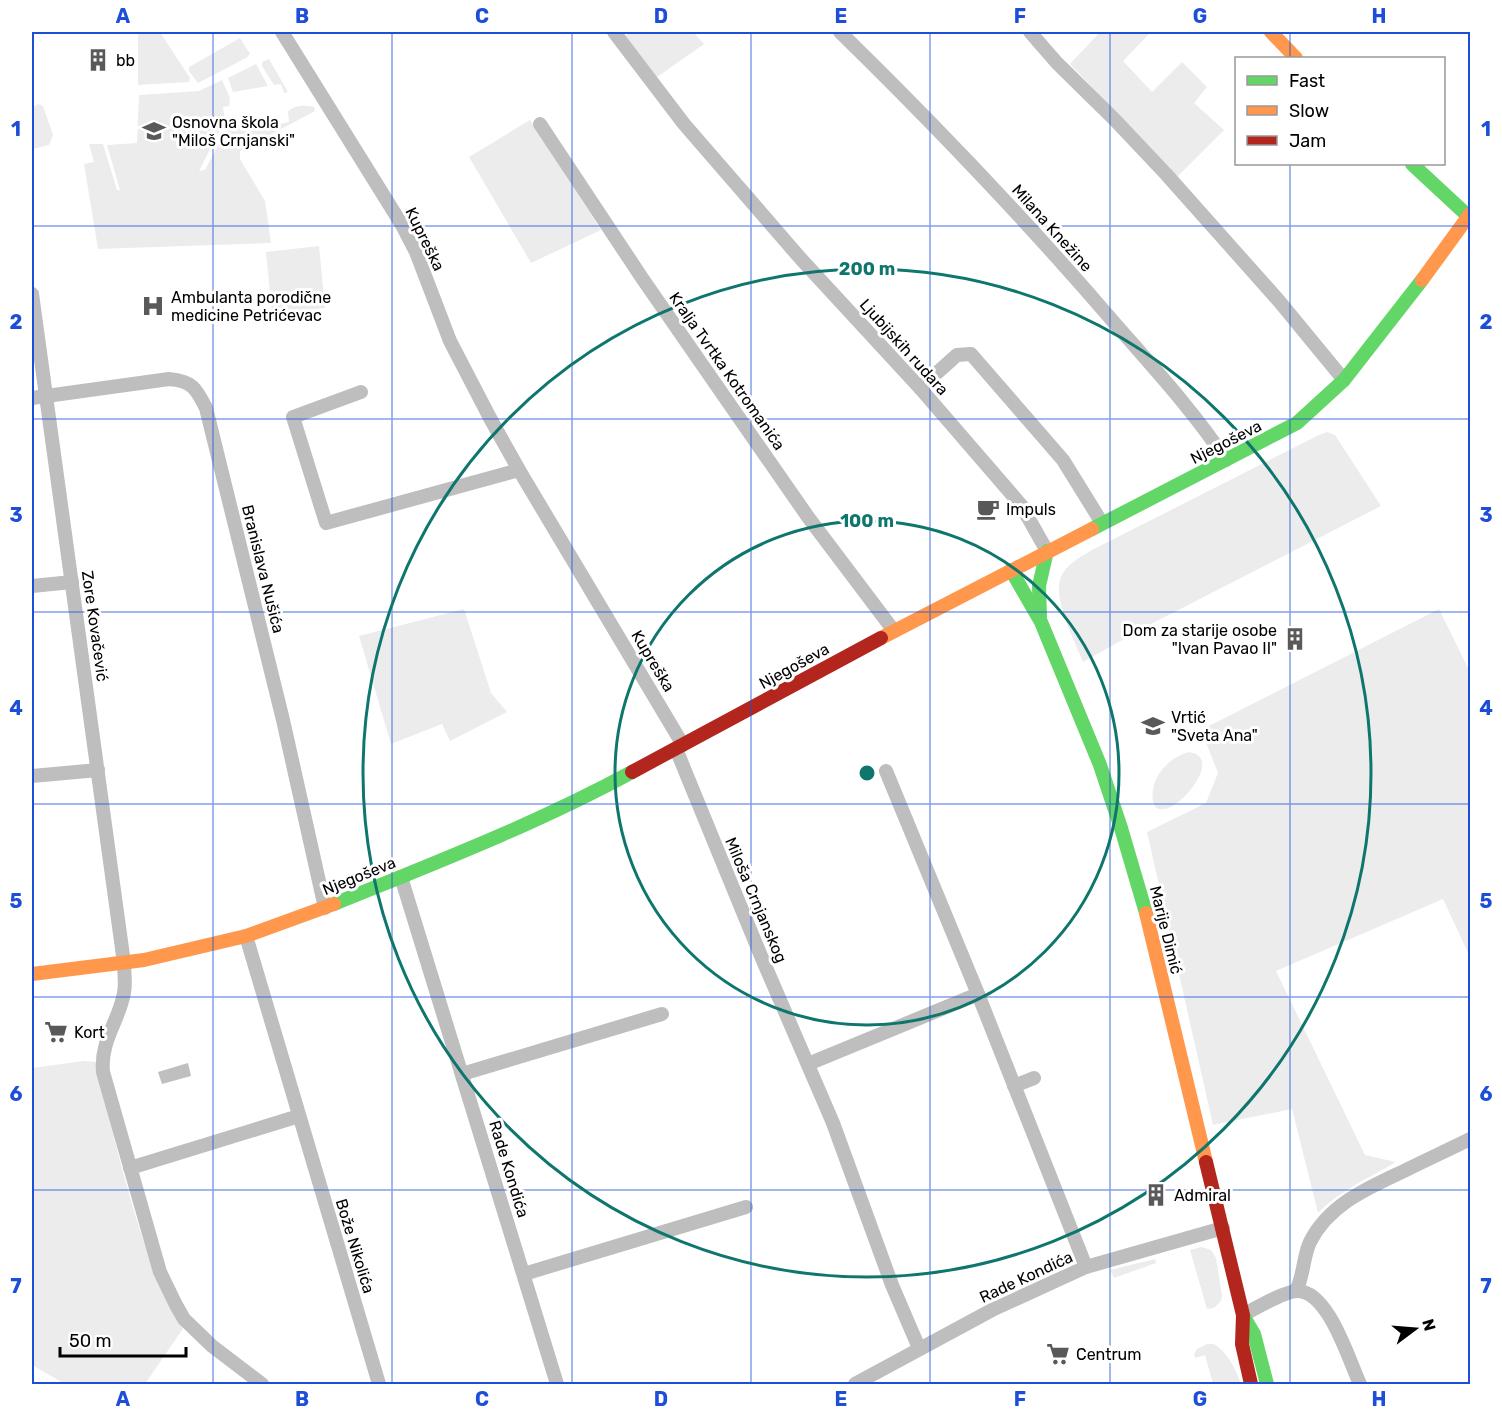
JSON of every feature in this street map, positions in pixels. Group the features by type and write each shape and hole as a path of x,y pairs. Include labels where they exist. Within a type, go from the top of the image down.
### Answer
{"street":[{"name":"Kupreška","path":"282,32 402,225 416,252 450,341 519,470 680,747"},
{"name":"Ljubijskih rudara","path":"614,32 684,124 801,259 920,388 1021,505 1047,550"},
{"name":"Milana Knežine","path":"840,32 970,162 1065,265 1150,364 1226,460"},
{"path":"1030,32 1057,63 1166,174 1272,293 1344,380"},
{"path":"1270,32 1295,57"},
{"name":"Kralja Tvrtka Kotromanića","path":"540,124 642,278 801,507 894,631"},
{"path":"1413,165 1469,215"},
{"name":"Njegoševa","path":"32,974 124,963 198,949 246,936 325,908 516,829 573,803 1047,550 1297,423 1344,380 1413,293 1469,215"},
{"name":"Zore Kovačević","path":"32,294 124,963 124,994 109,1030 102,1062 105,1083 160,1272 180,1312 184,1319 212,1346 262,1384"},
{"path":"920,388 957,355 971,354 1064,460 1102,523"},
{"name":"Branislava Nušića","path":"32,398 169,379 186,382 200,395 206,408 252,592 325,908"},
{"path":"361,392 293,417 326,523 519,470"},
{"path":"1041,622 1040,586 1047,550"},
{"name":"Marije Dimić","path":"1011,570 1041,622 1100,765 1141,894 1243,1315 1242,1344 1251,1384"},
{"path":"32,586 72,582"},
{"name":"Miloša Crnjanskog","path":"680,747 761,956 833,1123 892,1285 919,1348"},
{"path":"32,777 98,770"},
{"path":"886,771 978,994 1086,1267"},
{"name":"Rade Kondića","path":"401,877 557,1384"},
{"name":"Bože Nikolića","path":"246,936 379,1384"},
{"path":"808,1064 978,994"},
{"path":"462,1074 662,1014"},
{"path":"1014,1086 1034,1078"},
{"path":"130,1168 299,1116"},
{"path":"1243,1315 1296,1290 1302,1276 1309,1244 1331,1214 1354,1196 1470,1139"},
{"path":"524,1274 746,1207"},
{"name":"Rade Kondića","path":"855,1384 992,1310 1086,1267 1223,1228"},
{"path":"1296,1290 1310,1295 1323,1305 1360,1384"},
{"name":"Marije Dimić","path":"1243,1315 1254,1334 1267,1384"}],"shaded area":[{"path":"138,32 160,32 190,78 189,82 138,85"},
{"path":"631,32 693,32 704,44 657,77 625,36"},
{"path":"1100,32 1151,32 1123,61 1152,92 1182,62 1207,87 1194,103 1224,130 1177,177 1070,64"},
{"path":"240,38 250,54 198,83 189,71 189,67"},
{"path":"269,59 288,92 284,93 281,84 274,85 262,66 262,62"},
{"path":"256,64 268,86 233,92 228,78"},
{"path":"222,80 230,98 229,106 223,107 225,120 199,171 205,170 232,119 238,121 241,131 289,122 288,112 293,108 314,107 315,111 240,151 240,159 265,201 271,243 98,249 84,164 94,162 89,144 103,144 117,190 120,190 107,145 137,143 139,95 199,91"},
{"path":"38,104 43,106 53,135 49,145 32,149 32,108"},
{"path":"530,120 601,230 531,263 469,157"},
{"path":"319,246 325,308 272,313 266,252"},
{"path":"1327,432 1335,435 1381,506 1149,625 1083,662 1065,617 1059,592 1063,573 1069,566 1092,550"},
{"path":"464,609 491,693 507,712 450,741 442,724 391,744 359,636"},
{"path":"1439,609 1470,672 1470,957 1443,899 1276,971 1365,1155 1396,1162 1345,1191 1318,1213 1292,1109 1213,1125 1147,832 1206,803 1218,773 1201,730"},
{"path":"1189,752 1198,756 1202,762 1197,780 1183,798 1175,804 1168,808 1157,808 1153,800 1153,788 1157,777 1171,761"},
{"path":"84,1061 96,1062 121,1166 139,1227 163,1291 184,1327 145,1384 65,1384 32,1365 32,1068"},
{"path":"188,1063 191,1076 162,1084 158,1072"},
{"path":"1202,1247 1211,1250 1216,1258 1222,1295 1221,1301 1214,1308 1207,1309 1190,1250"},
{"path":"1155,1259 1156,1263 1114,1278 1110,1270"},
{"path":"1207,1344 1214,1344 1223,1352 1234,1367 1241,1384 1213,1384 1205,1355 1195,1358 1194,1354 1197,1349"}],"traffic: fast":[{"path":"1413,165 1468,216"},
{"path":"1092,529 1297,423 1344,380 1422,280"},
{"path":"1040,617 1039,586 1047,551"},
{"path":"1011,570 1041,622 1100,765 1146,913"},
{"path":"334,904 522,826 632,772"},
{"path":"1244,1317 1254,1334 1267,1384"}],"traffic: slow":[{"path":"1271,32 1295,57"},
{"path":"1422,280 1470,214"},
{"path":"881,638 1092,529"},
{"path":"32,974 144,960 246,936 334,904"},
{"path":"1146,913 1206,1162"}],"traffic: jam":[{"path":"632,772 881,638"},
{"path":"1206,1162 1243,1315 1242,1344 1251,1384"}],"place":[{"name":"bb","path":"98,60"},
{"name":"Osnovna škola \"Miloš Crnjanski\"","path":"154,131"},
{"name":"Ambulanta porodične medicine Petrićevac","path":"153,306"},
{"name":"Impuls","path":"988,509"},
{"name":"Dom za starije osobe \"Ivan Pavao II\"","path":"1295,639"},
{"name":"Vrtić \"Sveta Ana\"","path":"1153,726"},
{"name":"Kort","path":"56,1032"},
{"name":"Admiral","path":"1156,1195"},
{"name":"Centrum","path":"1058,1354"}]}
